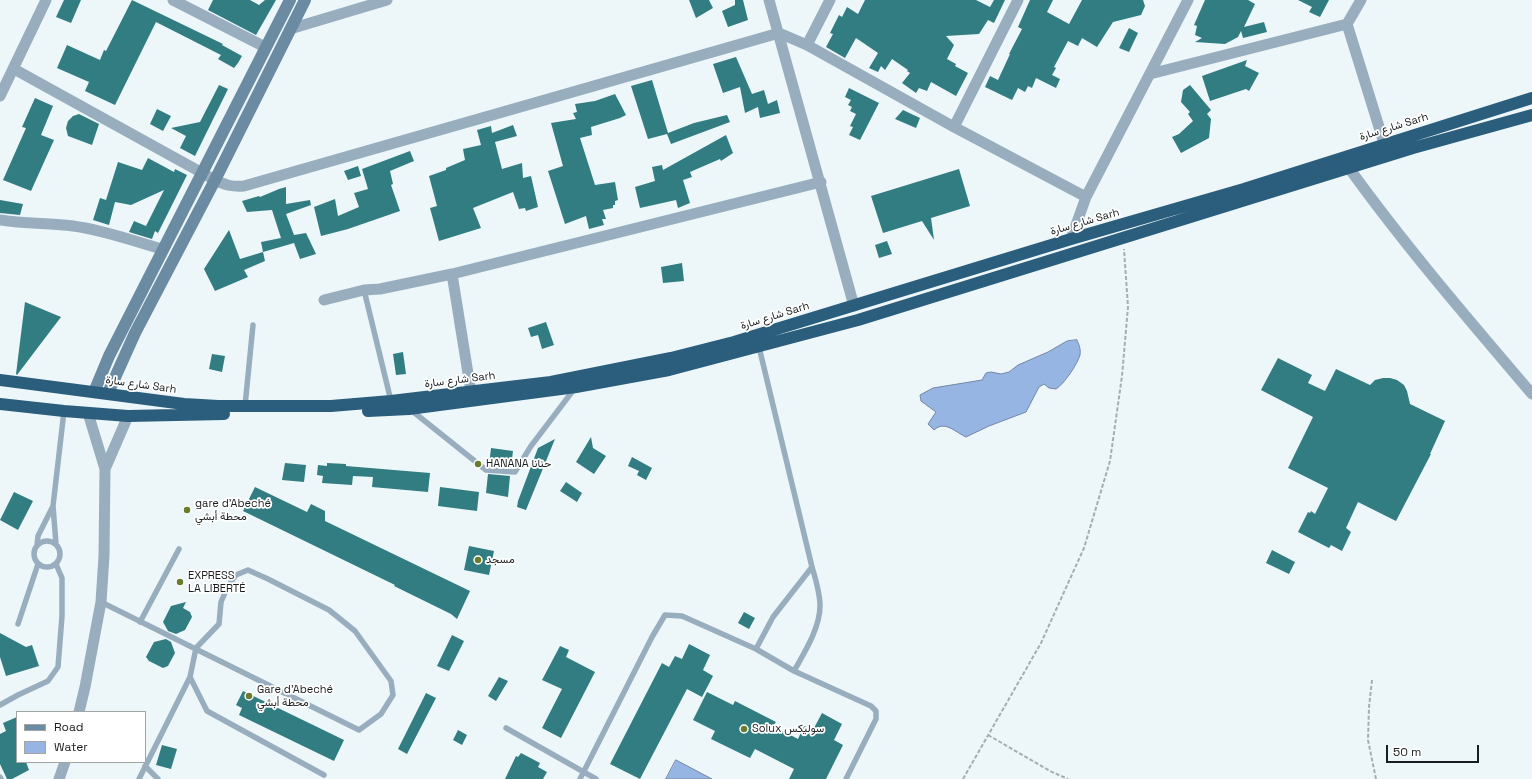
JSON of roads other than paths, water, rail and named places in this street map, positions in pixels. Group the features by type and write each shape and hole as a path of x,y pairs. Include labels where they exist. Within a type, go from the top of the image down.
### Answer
{"highway":[{"name":"شارع سارة Sarh","path":"0,380 184,404 245,406 331,406 391,401 551,382 671,358 734,342 1071,239 1244,189 1384,143 1532,98"},
{"name":"شارع سارة Sarh","path":"0,404 128,416 338,413 409,409 576,387 669,370 858,320 1413,148 1532,115"}],"street":[{"path":"173,0 265,47"},
{"path":"94,392 109,356 162,249 290,0"},
{"path":"108,393 135,333 215,180 305,0"},
{"path":"290,29 387,0"},
{"path":"769,0 821,182 854,306"},
{"path":"807,45 830,0"},
{"path":"954,127 1018,0"},
{"path":"1071,239 1086,197 1188,0"},
{"path":"1150,74 1347,24 1361,0"},
{"path":"0,96 14,69 42,1"},
{"path":"1347,24 1384,143"},
{"path":"14,69 215,180 226,185 244,186 779,33 807,45 954,127 1086,197"},
{"path":"1349,168 1418,260 1532,394"},
{"path":"324,300 364,290 380,289 452,274 821,182"},
{"path":"0,220 16,223 42,223 74,226 108,233 162,249"},
{"path":"452,274 471,392"},
{"path":"79,711 100,602 104,556 105,469 88,413"},
{"path":"105,469 128,416"},
{"path":"59,779 65,763"}],"lane":[{"path":"364,290 391,401"},
{"path":"245,406 253,325"},
{"path":"759,347 818,588 820,607 813,635 794,671"},
{"path":"409,409 486,470 515,472 531,446 576,387"},
{"path":"0,705 18,695 48,682 58,667 62,616 62,578 56,564 60,553 56,544 53,506 64,411"},
{"path":"18,624 38,564 34,555 34,550 37,545 38,536 53,506"},
{"path":"37,545 46,540 56,544"},
{"path":"140,622 179,549"},
{"path":"38,564 48,567 56,564"},
{"path":"756,649 773,617 812,567"},
{"path":"100,602 196,648 359,730 381,714 393,695 391,681 355,631 329,610 248,570 236,575 228,586 221,602 219,624 196,648 190,677 138,779"},
{"path":"580,779 652,637 665,615 682,616 756,649 794,671 871,706 876,711 876,719 846,779"},
{"path":"190,677 207,711 324,775"},
{"path":"506,728 596,779"},
{"path":"145,766 158,779"}],"water":[{"path":"1077,340 1080,355 1070,374 1056,389 1049,388 1044,384 1039,387 1026,412 989,426 966,437 950,428 942,426 934,430 928,424 936,412 921,401 920,395 933,388 982,380 986,373 991,372 1001,374 1009,372 1018,365 1048,352 1067,341"},
{"path":"676,760 712,779 666,779"}],"place":[{"name":"HANANA حنانا","path":"478,464"},
{"name":"gare d'Abeché محطة أبشي","path":"187,510"},
{"name":"مسجد","path":"478,560"},
{"name":"EXPRESS LA LIBERTÉ","path":"180,582"},
{"name":"Gare d'Abeché محطة أبشي","path":"249,696"},
{"name":"Solux سوليكس","path":"744,729"}]}
